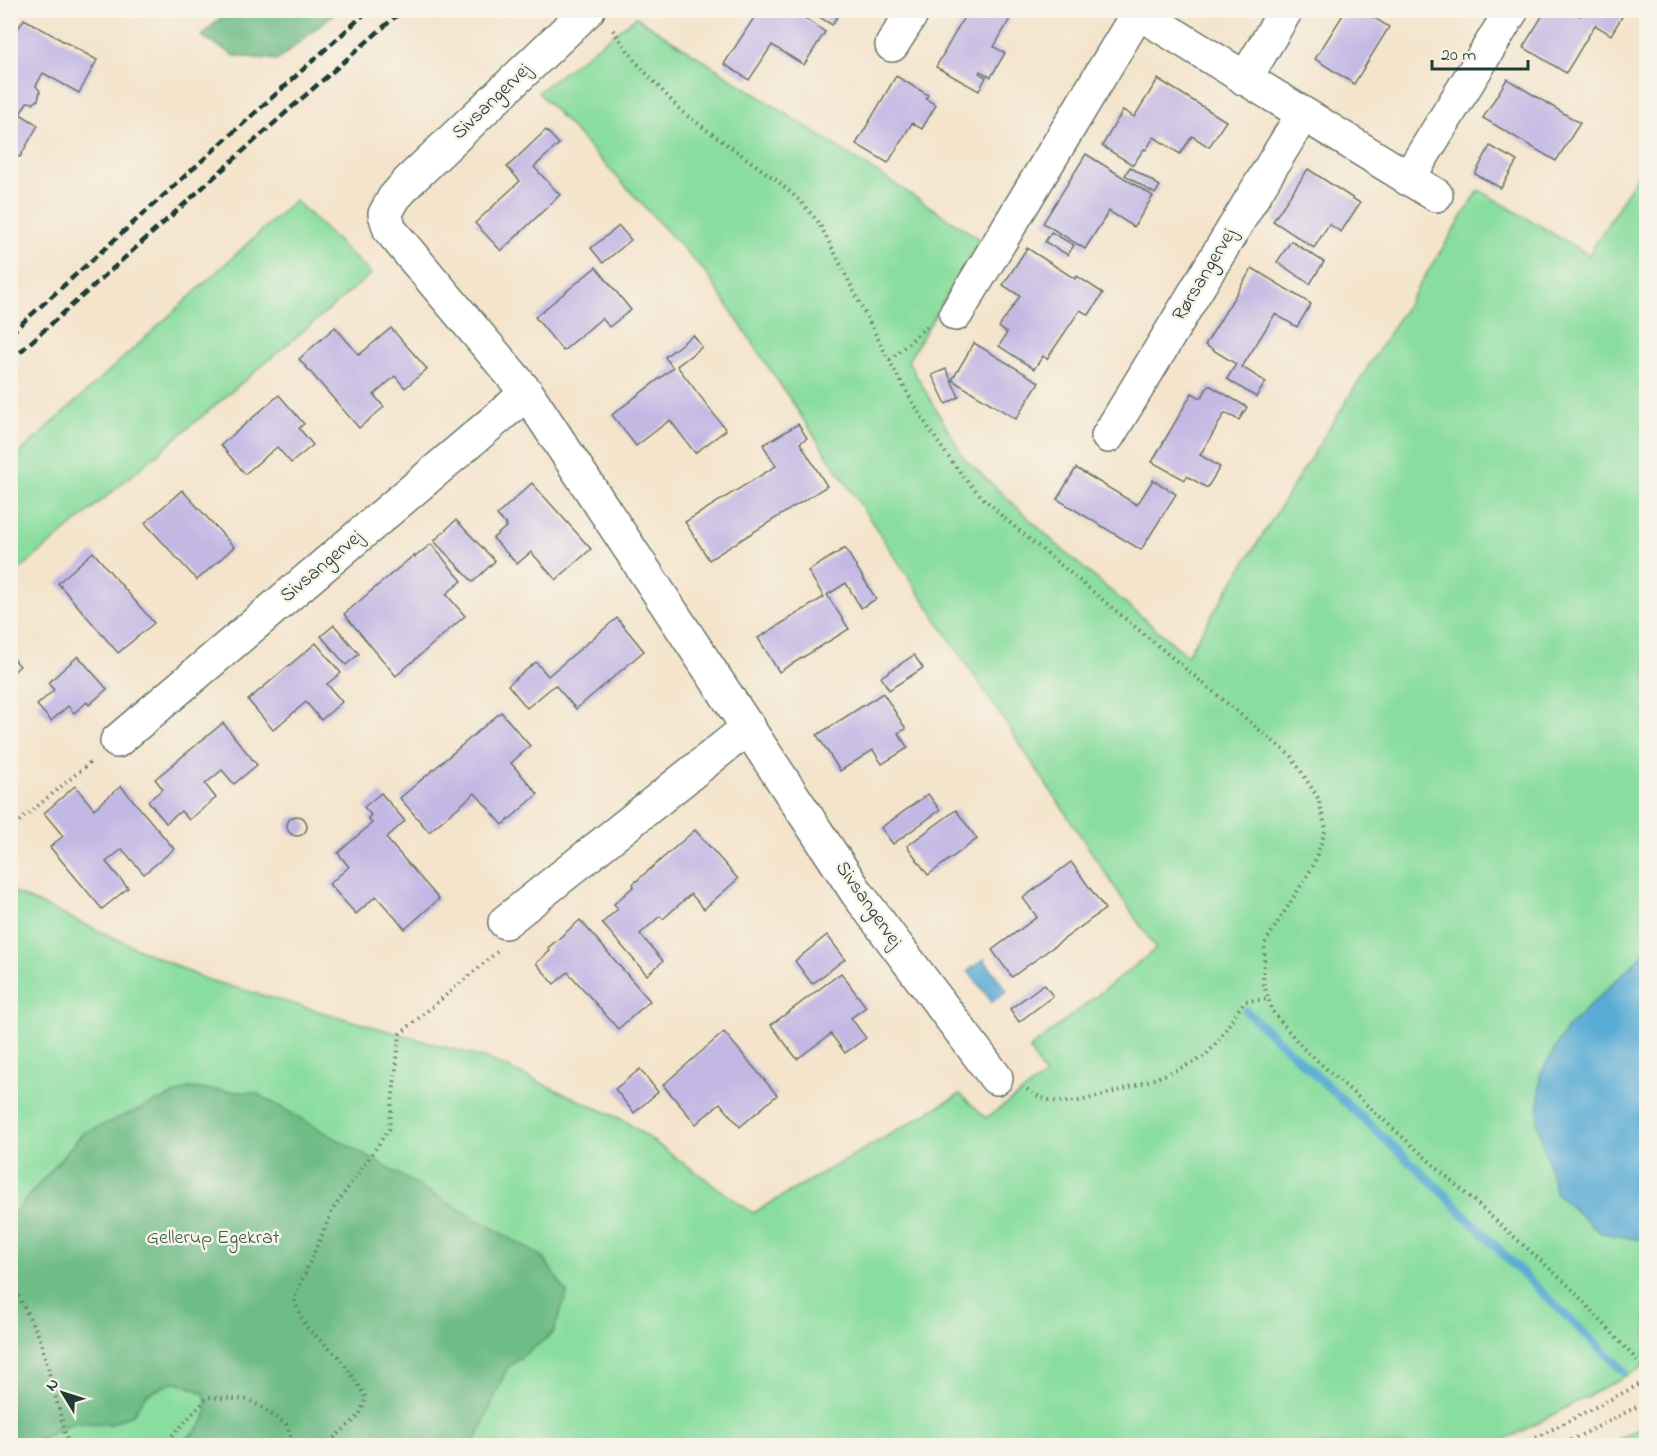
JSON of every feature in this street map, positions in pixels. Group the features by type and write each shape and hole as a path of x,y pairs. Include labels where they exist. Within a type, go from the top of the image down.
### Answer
{"street":[{"path":"892,45 914,10"},
{"path":"1245,79 1286,10"},
{"path":"956,314 1136,12 1422,187 1512,10"},
{"name":"Sivsangervej","path":"599,19 408,182 394,198 385,214 390,230 527,393 857,893 996,1078"},
{"name":"Rørsangervej","path":"1108,436 1303,114"},
{"name":"Sivsangervej","path":"117,741 527,393"},
{"path":"504,922 749,727"}],"path":[{"path":"599,19 682,112 778,181 819,223 907,393 932,435 968,483 1004,518 1292,757 1318,798 1326,829 1313,866 1265,943 1263,982 1272,1011 1303,1048 1569,1286 1647,1370"},
{"path":"890,360 925,327 956,314"},
{"path":"10,829 117,741"},
{"path":"325,1446 359,1416 366,1398 340,1358 305,1326 294,1299 333,1209 389,1129 400,1034 510,942 504,922"},
{"path":"996,1078 1023,1086 1039,1098 1050,1101 1071,1102 1109,1092 1185,1067 1208,1051 1245,1001 1269,999"},
{"path":"10,1280 40,1338 67,1440 66,1446"},
{"path":"1520,1446 1647,1381"},
{"path":"151,1446 169,1438 208,1397 250,1400 286,1424 295,1446"},
{"path":"1560,1446 1647,1402"}],"green space":[{"path":"227,11 337,11 278,60 235,56 202,36"},
{"path":"636,17 980,239 908,361 964,458 1068,555 1187,655 1479,190 1589,255 1646,161 1646,1365 1496,1445 474,1445 507,1368 553,1333 83,1133 11,1217 11,891 205,979 488,1059 625,1121 753,1213 960,1094 986,1118 1045,1076 1029,1049 1156,949 706,273 538,92"},
{"path":"295,200 371,274 11,577 11,461"},
{"name":"Gellerup Egekrat","path":"189,1088 256,1093 543,1257 567,1293 553,1333 507,1368 474,1445 179,1445 198,1429 207,1411 204,1393 175,1381 146,1395 133,1414 110,1424 74,1422 27,1445 11,1445 11,1217 83,1133"},
{"path":"175,1381 205,1393 207,1403 206,1418 203,1423 179,1445 27,1446 74,1422 110,1424 133,1414 146,1395"},
{"path":"1646,1425 1646,1445 1607,1445"}],"water":[{"path":"1646,951 1646,1238 1636,1239 1601,1233 1556,1194 1538,1124 1540,1075 1567,1028"},
{"path":"984,959 1007,991 992,1002 968,971"}],"building":[{"path":"759,10 793,10 825,32 804,65 772,45 749,80 724,64"},
{"path":"808,10 841,10 832,25"},
{"path":"968,10 1015,10 994,47 1005,53 991,77 980,71 979,73 986,77 979,91 936,67"},
{"path":"1346,10 1362,10 1389,27 1354,84 1315,59"},
{"path":"1546,10 1571,10 1580,16 1584,10 1626,10 1611,35 1595,25 1566,73 1523,47"},
{"path":"24,19 97,60 79,93 43,73 36,86 40,91 38,100 34,103 27,102 20,114 38,125 20,157 10,152 10,42"},
{"path":"896,76 928,95 926,99 936,105 922,129 912,123 888,163 856,144"},
{"path":"1158,79 1226,121 1209,147 1192,136 1180,154 1154,137 1133,165 1102,146 1123,110 1134,117"},
{"path":"1507,79 1580,123 1556,161 1483,118"},
{"path":"546,130 559,144 534,167 560,195 501,251 475,223 520,181 507,167"},
{"path":"1490,146 1517,161 1501,188 1475,174"},
{"path":"1086,154 1153,196 1134,227 1109,211 1085,249 1043,223"},
{"path":"1130,167 1160,186 1155,194 1125,175"},
{"path":"1308,169 1360,203 1341,232 1329,224 1314,248 1273,221"},
{"path":"619,226 631,240 603,263 591,248"},
{"path":"1051,232 1074,245 1068,255 1045,242"},
{"path":"1291,241 1324,262 1310,284 1277,262"},
{"path":"1027,248 1075,279 1077,276 1103,293 1089,315 1080,310 1047,359 1043,356 1034,369 999,346 1007,333 999,327 1020,296 1003,285"},
{"path":"596,267 631,310 609,327 602,318 563,351 535,317"},
{"path":"1252,268 1311,304 1297,327 1275,314 1242,367 1266,382 1256,397 1227,379 1236,364 1205,345"},
{"path":"335,327 359,355 391,328 427,369 405,388 395,376 374,395 384,407 359,428 299,359"},
{"path":"693,335 702,347 677,366 726,430 695,453 670,420 636,446 612,415 673,368 665,357"},
{"path":"974,343 1039,382 1016,419 952,380"},
{"path":"946,369 959,397 946,404 932,375"},
{"path":"1209,385 1247,407 1239,420 1225,413 1200,455 1220,467 1207,488 1187,476 1185,480 1152,462 1192,393 1201,398"},
{"path":"279,395 304,424 299,428 313,445 291,463 277,447 245,474 221,445"},
{"path":"798,424 807,438 800,443 827,486 709,560 685,522 776,466 763,445"},
{"path":"1076,468 1137,505 1153,480 1176,494 1141,550 1057,499"},
{"path":"532,483 591,549 556,580 531,552 517,564 493,538 507,526 497,515"},
{"path":"182,490 234,547 197,580 145,523"},
{"path":"456,520 495,561 473,582 434,541"},
{"path":"431,544 462,581 446,594 465,616 396,676 344,614 414,555 415,557"},
{"path":"845,548 876,599 861,608 846,583 827,595 849,629 779,672 758,638 824,597 808,571"},
{"path":"93,552 154,623 118,653 58,583"},
{"path":"617,618 644,651 576,709 555,685 527,708 508,685 536,662 548,676"},
{"path":"334,625 359,654 346,665 321,636"},
{"path":"316,643 341,673 327,684 342,702 321,720 306,702 273,730 248,700"},
{"path":"10,655 20,666 10,675"},
{"path":"914,655 923,668 889,690 881,677"},
{"path":"78,656 107,689 89,705 87,702 74,713 68,706 51,721 37,705 54,690 48,683"},
{"path":"883,693 906,729 898,733 908,748 882,764 873,750 840,771 817,735"},
{"path":"501,712 530,746 511,763 538,794 503,825 475,793 429,832 400,798"},
{"path":"223,723 257,765 234,784 222,770 205,784 216,798 189,820 181,811 166,823 148,801 163,789 155,779"},
{"path":"75,786 94,809 121,786 174,849 144,874 122,849 106,862 128,888 102,909 50,847 63,836 44,813"},
{"path":"381,793 405,821 386,838 439,899 405,929 376,896 356,914 329,884 349,867 338,853 372,823 368,818 371,815 364,807"},
{"path":"928,794 940,810 893,844 881,828"},
{"path":"956,810 977,839 928,875 907,846"},
{"path":"297,816 304,819 307,826 304,833 297,836 290,833 287,826 290,819"},
{"path":"695,830 738,879 704,909 691,894 663,919 660,916 640,934 663,961 647,975 602,923 618,909 614,904 634,886 633,884"},
{"path":"1071,862 1105,909 1012,977 992,950 1037,917 1023,898"},
{"path":"580,920 650,1001 618,1029 568,972 554,984 536,963 550,951 548,948"},
{"path":"827,935 845,959 812,984 795,961"},
{"path":"841,973 866,1007 851,1018 866,1038 845,1053 831,1034 797,1059 771,1025"},
{"path":"1044,984 1053,996 1019,1022 1010,1009"},
{"path":"724,1032 777,1095 740,1127 720,1103 696,1124 663,1085"},
{"path":"640,1069 658,1092 634,1113 615,1089"}],"waterway":[{"path":"1246,1011 1435,1185 1624,1371"}],"railway":[{"path":"10,334 369,10"},
{"path":"10,361 403,10"}]}
